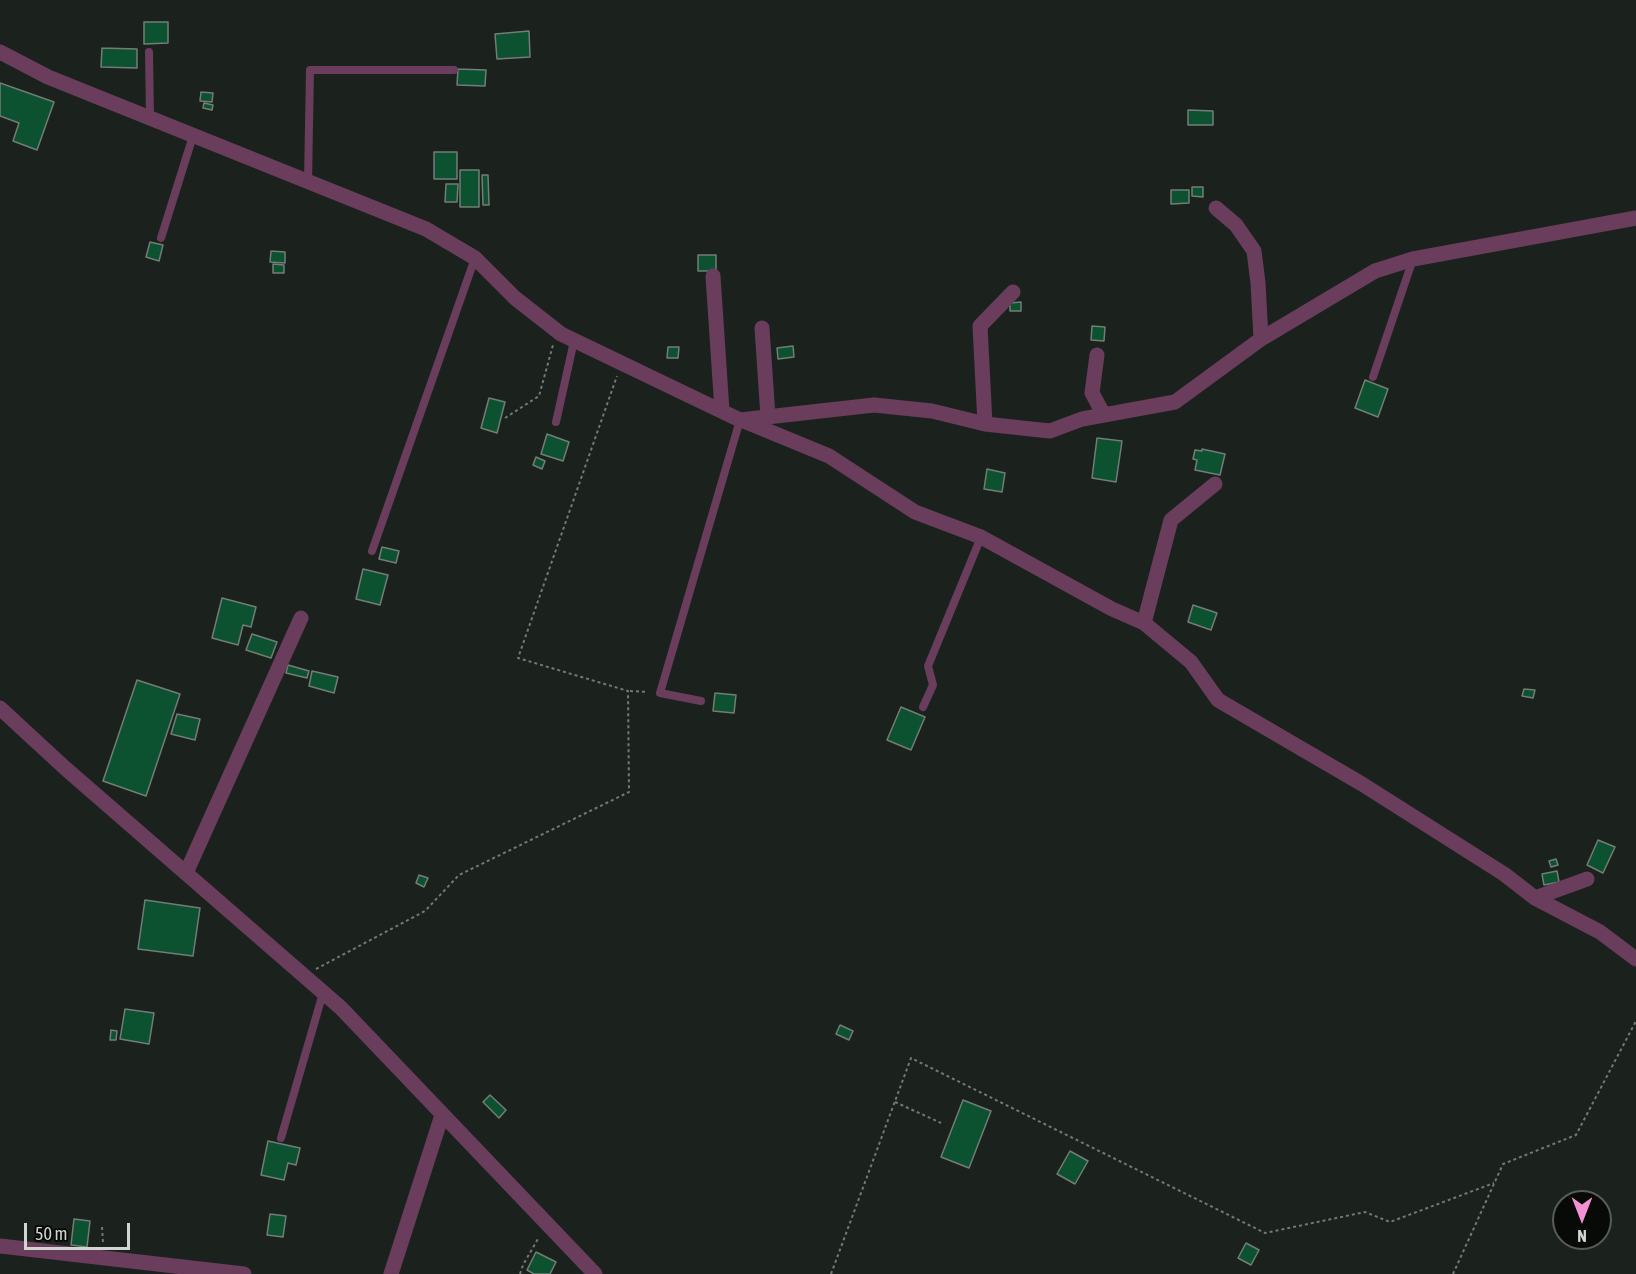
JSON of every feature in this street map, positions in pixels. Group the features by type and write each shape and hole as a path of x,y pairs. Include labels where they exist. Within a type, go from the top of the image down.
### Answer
{"street":[{"path":"0,52 48,77 426,229 475,258 515,298 557,332 740,420 829,456 915,512 981,537 1112,609 1144,623 1191,662 1218,700 1362,784 1504,874 1535,898 1600,932 1636,959"},
{"path":"1216,208 1236,225 1254,251 1261,339"},
{"path":"740,420 874,405 932,411 985,424 1050,431 1082,419 1175,402 1261,339 1375,271 1413,259 1636,218"},
{"path":"713,276 722,411"},
{"path":"985,424 980,326 1013,292"},
{"path":"762,328 768,417"},
{"path":"1097,355 1092,393 1104,415"},
{"path":"1144,623 1171,520 1215,484"},
{"path":"186,873 301,618"},
{"path":"0,708 348,1016 595,1274"},
{"path":"1535,898 1587,879"},
{"path":"391,1274 442,1115"},
{"path":"0,1246 185,1271 244,1274"}],"lane":[{"path":"150,52 150,118"},
{"path":"308,182 310,70 454,70"},
{"path":"161,238 193,136"},
{"path":"372,551 475,258"},
{"path":"1373,377 1413,259"},
{"path":"556,422 574,341"},
{"path":"701,701 660,693 740,420"},
{"path":"922,707 933,685 928,666 981,537"},
{"path":"281,1138 323,993"}],"path":[{"path":"505,418 539,396 557,332"},
{"path":"621,363 518,658 628,691 660,693"},
{"path":"303,976 425,911 459,875 629,792 628,691"},
{"path":"1453,1274 1503,1164 1576,1135 1636,1021"},
{"path":"831,1274 911,1058 1265,1233 1365,1212 1390,1222 1494,1183"},
{"path":"894,1102 941,1123"},
{"path":"520,1274 547,1224"}],"building":[{"path":"144,22 168,22 168,43 144,44"},
{"path":"529,31 530,57 497,59 495,34"},
{"path":"102,48 137,49 137,68 101,67"},
{"path":"458,69 486,70 485,86 457,85"},
{"path":"0,83 54,102 37,150 13,141 19,123 0,116"},
{"path":"201,92 213,93 212,102 200,101"},
{"path":"204,103 213,105 212,110 203,108"},
{"path":"1188,110 1213,111 1213,125 1188,125"},
{"path":"434,152 457,152 457,179 434,179"},
{"path":"460,170 479,170 479,207 460,207"},
{"path":"482,175 488,175 489,205 483,205"},
{"path":"446,184 458,184 457,202 445,202"},
{"path":"1192,187 1203,187 1203,197 1192,196"},
{"path":"1171,190 1189,190 1189,203 1171,204"},
{"path":"150,242 163,245 159,261 146,257"},
{"path":"271,251 285,252 285,263 270,262"},
{"path":"698,255 716,255 716,271 698,271"},
{"path":"273,264 284,265 284,273 273,273"},
{"path":"1021,302 1021,311 1010,311 1010,303"},
{"path":"1092,326 1105,327 1104,341 1091,340"},
{"path":"793,346 794,357 778,359 777,348"},
{"path":"668,347 679,347 678,358 667,358"},
{"path":"1365,380 1388,389 1378,417 1355,408"},
{"path":"489,398 505,402 497,433 481,428"},
{"path":"547,434 569,442 563,461 541,454"},
{"path":"1097,438 1122,441 1116,482 1092,478"},
{"path":"1202,449 1225,454 1220,475 1195,470 1197,460 1193,459 1195,450 1202,451"},
{"path":"536,457 545,461 542,469 533,465"},
{"path":"987,469 1005,473 1002,492 984,489"},
{"path":"382,547 399,551 396,563 379,559"},
{"path":"363,569 388,575 380,605 356,599"},
{"path":"222,598 256,607 251,627 243,625 238,645 212,638"},
{"path":"1193,605 1217,613 1211,630 1188,622"},
{"path":"252,634 277,642 271,658 246,650"},
{"path":"288,665 309,671 307,678 286,673"},
{"path":"312,671 338,677 334,693 309,686"},
{"path":"137,680 180,694 146,796 103,781"},
{"path":"1524,689 1535,690 1533,698 1522,696"},
{"path":"715,693 736,695 734,713 713,711"},
{"path":"901,707 925,717 911,750 887,740"},
{"path":"177,714 200,719 195,740 171,734"},
{"path":"1598,840 1615,847 1603,873 1587,865"},
{"path":"1556,859 1558,865 1551,867 1549,861"},
{"path":"1557,871 1559,882 1544,885 1542,874"},
{"path":"419,875 428,878 424,887 416,883"},
{"path":"145,900 200,908 193,956 138,949"},
{"path":"125,1009 154,1013 149,1044 120,1039"},
{"path":"840,1025 853,1031 849,1040 836,1034"},
{"path":"111,1030 117,1031 116,1040 110,1040"},
{"path":"490,1095 506,1110 499,1118 483,1102"},
{"path":"963,1100 991,1111 969,1168 941,1157"},
{"path":"268,1141 300,1148 296,1165 288,1163 284,1180 261,1175"},
{"path":"1070,1151 1088,1161 1075,1184 1057,1174"},
{"path":"270,1214 286,1216 283,1237 267,1235"},
{"path":"74,1219 90,1221 87,1247 71,1245"},
{"path":"1246,1243 1259,1250 1251,1265 1238,1258"},
{"path":"536,1252 556,1262 550,1274 534,1274 527,1270"}]}
